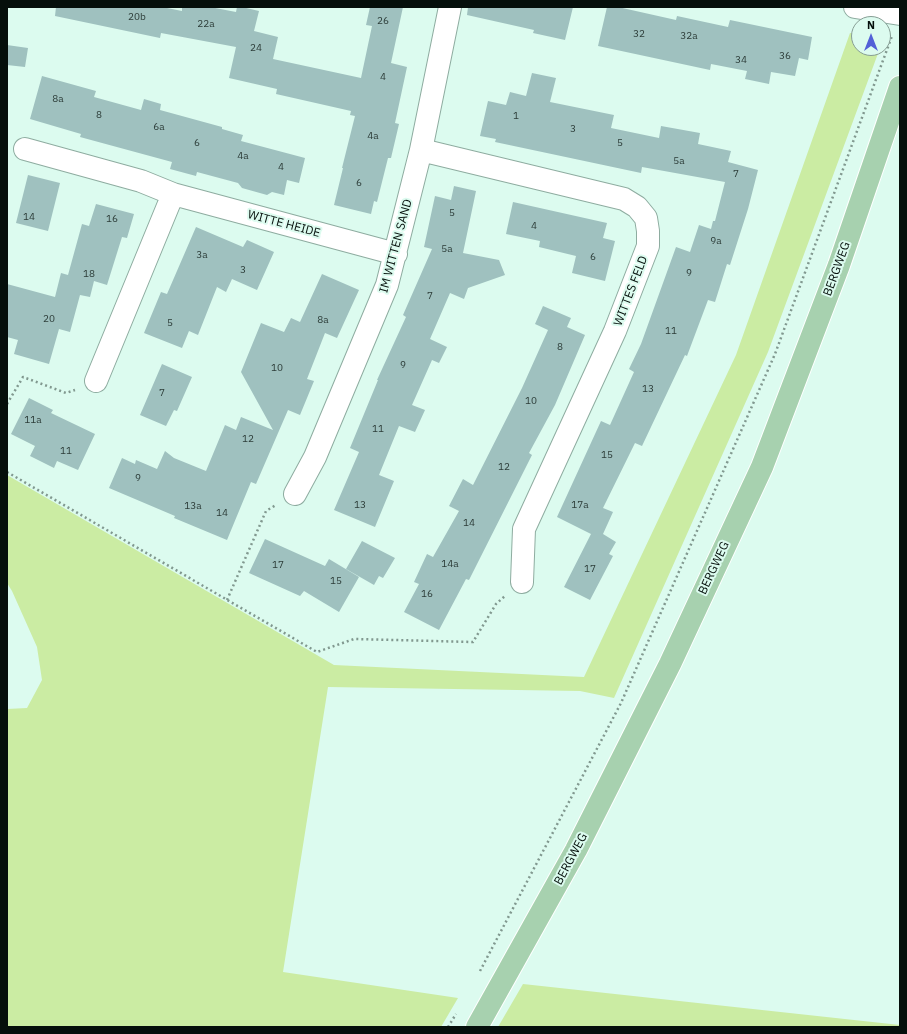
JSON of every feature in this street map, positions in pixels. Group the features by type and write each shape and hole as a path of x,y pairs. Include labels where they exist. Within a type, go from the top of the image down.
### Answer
{"main road":[{"name":"BERGWEG","path":"477,1027 576,850 670,664 762,467 840,264 900,87"}],"street":[{"name":"IM WITTEN SAND","path":"295,494 315,457 384,292 396,254 421,150 450,7"},
{"path":"855,7 900,14"},
{"name":"WITTE HEIDE","path":"25,149 141,180 173,194 396,254"},
{"name":"WITTES FELD","path":"421,150 624,199 637,207 646,218 648,246 616,332 524,529 522,582"},
{"path":"96,381 173,194"}],"path":[{"path":"479,973 621,703 775,354 893,35"},
{"path":"7,404 23,377 66,393 96,381"},
{"path":"7,472 317,652 354,639 473,642 496,604 522,582"},
{"path":"227,600 266,511 295,494"},
{"path":"448,1027 459,1009"}],"green space":[{"path":"851,33 851,56 877,56 768,352 614,698 580,691 328,687 283,972 458,998 441,1027 7,1027 7,709 27,708 42,680 37,647 7,583 7,475 334,665 584,677 736,355"},
{"path":"523,984 900,1025 900,1027 498,1027"}],"building":[{"path":"56,7 162,7 182,11 182,7 210,7 236,12 237,7 242,7 259,11 254,31 278,37 273,59 361,78 372,26 366,25 370,7 403,7 391,63 407,67 395,123 399,124 391,158 388,158 377,202 374,201 371,214 334,205 355,116 350,115 351,111 276,94 277,89 229,78 236,47 161,33 160,38 55,16"},
{"path":"468,7 573,7 565,40 533,33 534,30 467,15"},
{"path":"607,7 618,7 676,20 677,16 728,27 730,20 812,37 808,60 799,58 795,76 771,72 769,84 745,79 747,71 711,64 710,70 598,46"},
{"path":"7,45 28,48 25,67 7,65"},
{"path":"532,73 556,78 550,102 614,115 611,128 659,138 661,126 700,133 698,144 731,151 728,162 758,170 748,209 730,265 727,264 715,302 708,300 687,356 685,355 642,446 635,443 603,508 613,512 603,534 616,542 609,554 613,556 590,600 564,587 591,534 557,517 601,421 610,425 634,372 629,369 641,344 676,247 690,252 699,225 711,229 713,221 715,221 725,182 642,167 641,173 495,142 496,139 480,136 488,101 506,105 510,92 526,96"},
{"path":"42,76 96,91 94,97 141,110 144,99 161,104 160,110 222,127 222,129 243,135 241,141 305,158 299,183 287,180 284,195 272,192 267,195 242,188 238,183 197,172 196,176 170,169 172,162 80,137 81,134 30,119"},
{"path":"28,175 60,183 48,231 16,223"},
{"path":"454,186 476,191 463,253 499,260 505,275 468,288 464,299 450,293 430,339 447,347 439,363 432,360 412,405 425,410 415,432 399,426 379,475 394,481 375,527 334,510 359,452 350,448 377,380 406,317 403,315 432,249 424,247 435,196 451,200"},
{"path":"513,202 607,223 603,238 615,241 605,281 572,273 576,256 539,247 540,241 506,234"},
{"path":"96,204 134,214 127,238 122,237 107,285 94,281 90,297 80,295 70,332 59,329 49,364 14,354 18,340 7,337 7,284 55,297 61,273 68,275 82,224 89,226"},
{"path":"196,227 243,247 247,240 274,252 257,290 232,279 226,292 217,287 198,335 189,331 182,348 144,333 161,292 167,294"},
{"path":"322,274 359,290 337,338 325,333 307,379 314,381 300,415 288,410 256,484 251,482 227,540 174,518 175,516 109,488 122,458 135,464 136,460 157,469 165,451 174,458 206,471 225,425 236,430 241,417 273,430 241,372 261,323 284,332 291,318 300,322"},
{"path":"543,306 571,318 567,327 585,335 555,405 529,453 532,455 469,580 466,579 439,630 404,612 419,584 414,582 427,554 433,557 459,511 449,506 463,479 473,485 522,388 548,330 535,324"},
{"path":"162,364 192,377 177,411 174,410 166,426 140,415"},
{"path":"29,398 53,410 51,413 95,434 78,470 57,461 54,468 30,456 35,446 11,434"},
{"path":"265,539 325,566 329,559 359,577 339,612 304,591 300,596 249,573"},
{"path":"362,541 395,558 383,578 379,576 374,585 346,569"}]}
